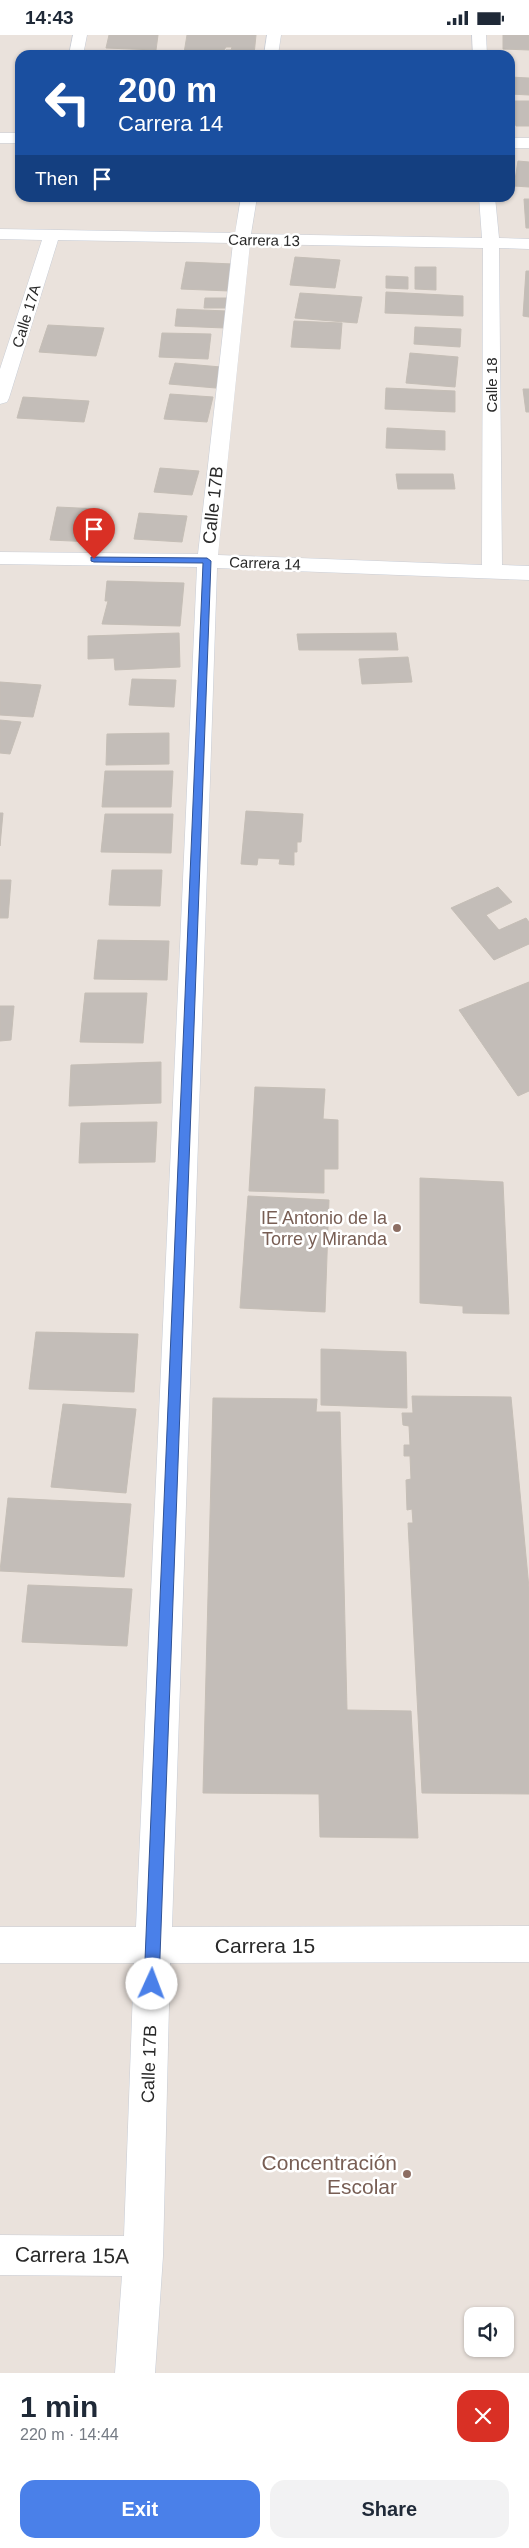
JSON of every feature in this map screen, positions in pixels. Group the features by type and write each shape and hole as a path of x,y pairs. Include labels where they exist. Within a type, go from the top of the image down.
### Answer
{"street":[{"path":"77,50 80,35"},
{"path":"272,50 274,35"},
{"path":"479,35 480,50"},
{"path":"0,138 15,138"},
{"path":"515,143 529,143"},
{"name":"Calle 17B","path":"135,2373 143,2256 153,1945 207,561 242,240 248,202"},
{"name":"Calle 18","path":"487,202 491,243 492,573"},
{"name":"Carrera 13","path":"0,234 529,244"},
{"name":"Calle 17A","path":"0,398 52,234"},
{"name":"Carrera 14","path":"0,558 207,561 529,573"},
{"name":"Carrera 15","path":"0,1945 529,1944"},
{"name":"Carrera 15A","path":"0,2255 143,2256"}],"building":[{"path":"109,35 158,35 156,50 106,48"},
{"path":"187,35 256,35 254,50 231,50 232,47 226,47 224,50 184,50"},
{"path":"503,35 529,35 529,50 503,49"},
{"path":"515,77 529,78 529,95 515,94"},
{"path":"515,101 529,101 529,126 516,126"},
{"path":"518,161 529,162 529,187 515,186"},
{"path":"524,199 529,199 529,228 526,228"},
{"path":"295,257 340,260 335,288 290,285"},
{"path":"186,262 233,264 229,291 181,289"},
{"path":"415,267 436,267 436,290 415,289"},
{"path":"526,271 529,271 529,317 523,316"},
{"path":"386,276 408,277 408,289 386,288"},
{"path":"386,292 463,296 463,316 385,313"},
{"path":"300,293 362,297 357,323 295,318"},
{"path":"205,298 228,298 227,308 204,308"},
{"path":"177,309 227,311 225,328 175,326"},
{"path":"294,321 342,323 340,349 291,347"},
{"path":"48,325 104,328 96,356 39,352"},
{"path":"415,327 461,329 460,347 414,344"},
{"path":"162,333 211,334 208,359 159,357"},
{"path":"410,353 458,357 455,387 406,383"},
{"path":"175,363 221,367 216,388 169,384"},
{"path":"386,388 455,391 455,412 385,409"},
{"path":"523,389 529,389 529,412 526,412"},
{"path":"170,394 213,397 207,422 164,419"},
{"path":"23,397 89,401 84,422 17,418"},
{"path":"387,428 445,431 445,450 386,448"},
{"path":"160,468 199,471 192,495 154,492"},
{"path":"396,474 453,474 455,489 398,489"},
{"path":"57,507 100,509 93,542 50,540"},
{"path":"139,513 187,516 182,542 134,539"},
{"path":"107,581 184,583 180,626 102,624 108,601 105,601"},
{"path":"179,633 180,667 115,670 114,658 88,659 88,636"},
{"path":"396,633 398,650 299,650 297,634"},
{"path":"408,657 412,682 362,684 359,659"},
{"path":"132,679 176,680 174,707 129,705"},
{"path":"0,682 41,685 33,717 0,715"},
{"path":"0,720 21,722 10,754 0,753"},
{"path":"169,733 169,764 106,765 107,734"},
{"path":"105,771 173,771 171,807 102,807"},
{"path":"246,811 303,814 301,842 297,842 297,852 294,852 294,865 279,864 280,859 258,858 257,865 241,864"},
{"path":"0,813 3,813 0,846"},
{"path":"105,814 173,814 171,853 101,852"},
{"path":"112,870 162,870 160,906 109,905"},
{"path":"0,880 11,880 8,918 0,918"},
{"path":"498,887 512,902 486,915 499,930 526,918 529,922 529,944 494,960 451,908"},
{"path":"98,940 169,941 167,980 94,979"},
{"path":"529,982 529,1091 518,1096 459,1010"},
{"path":"85,993 147,993 143,1043 80,1042"},
{"path":"0,1006 14,1006 11,1040 0,1041"},
{"path":"161,1062 161,1103 69,1106 71,1065"},
{"path":"255,1087 325,1089 323,1119 338,1120 338,1169 324,1169 324,1193 249,1191"},
{"path":"157,1122 155,1162 79,1163 81,1123"},
{"path":"420,1178 503,1182 509,1314 463,1313 463,1306 420,1303"},
{"path":"248,1196 329,1200 325,1312 240,1308"},
{"path":"36,1332 138,1334 134,1392 29,1389"},
{"path":"321,1349 406,1352 407,1408 321,1405"},
{"path":"412,1396 511,1397 529,1588 529,1794 422,1793 408,1523 413,1523 412,1509 407,1510 406,1480 411,1479 410,1456 404,1456 404,1445 410,1445 409,1426 403,1425 402,1413 413,1413"},
{"path":"213,1398 317,1399 316,1412 340,1412 347,1710 411,1711 418,1838 320,1837 319,1794 203,1793"},
{"path":"63,1404 136,1409 126,1493 51,1487"},
{"path":"8,1498 131,1504 124,1577 0,1571"},
{"path":"28,1585 132,1589 127,1646 22,1642"}],"place":[{"name":"IE Antonio de la Torre y Miranda","path":"397,1228"},
{"name":"Concentración Escolar","path":"407,2174"}],"route":[{"path":"94,559 207,561 152,1984"}]}
